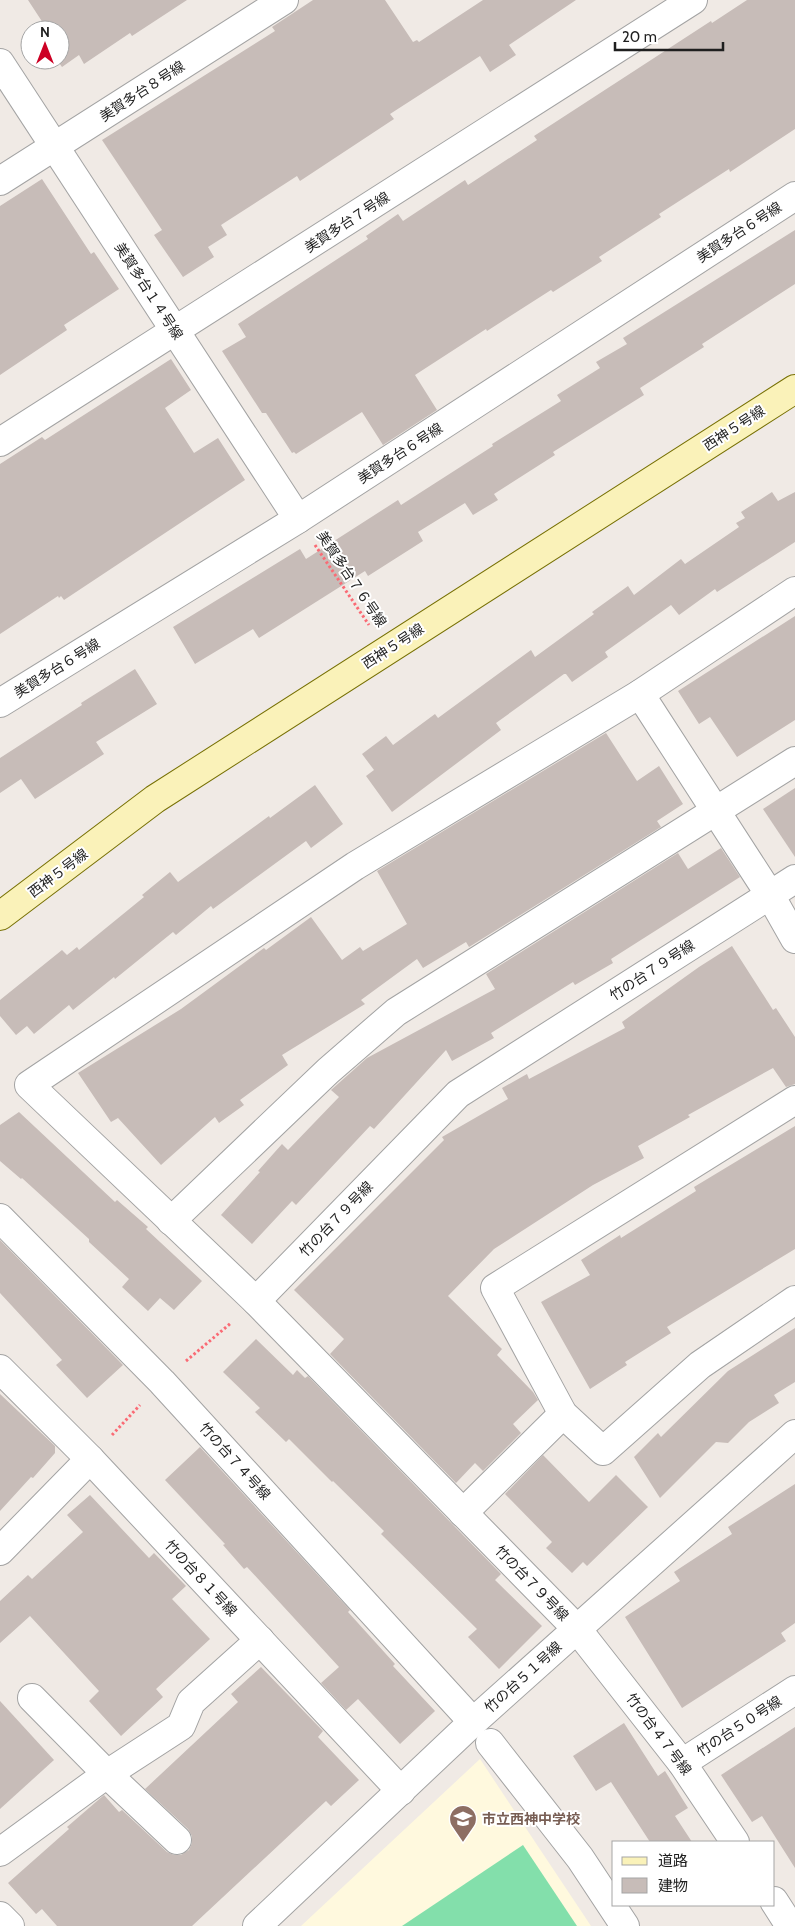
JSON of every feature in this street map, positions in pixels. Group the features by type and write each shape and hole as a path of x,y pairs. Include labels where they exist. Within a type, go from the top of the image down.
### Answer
{"street":[{"name":"美賀多台８号線","path":"0,181 284,0"},
{"name":"美賀多台７号線","path":"0,442 176,332 693,0"},
{"name":"美賀多台１４号線","path":"0,62 298,519"},
{"name":"美賀多台６号線","path":"0,703 298,519 795,196"},
{"name":"西神５号線","path":"0,916 155,799 795,389"},
{"path":"256,1301 29,1085 355,866 640,694 795,591"},
{"path":"640,694 770,894 795,939"},
{"path":"171,1221 328,1071 396,1012 795,762"},
{"name":"竹の台７９号線","path":"577,1629 256,1301 458,1094 795,879"},
{"path":"795,1100 495,1288 563,1414 603,1451 700,1365 795,1300"},
{"name":"竹の台７４号線","path":"0,1218 162,1382 463,1711"},
{"name":"竹の台８１号線","path":"0,1369 90,1459 401,1791"},
{"path":"463,1513 563,1414"},
{"name":"竹の台５１号線","path":"257,1926 473,1722 795,1434"},
{"path":"0,1551 90,1459"},
{"name":"竹の台４７号線","path":"577,1629 682,1763 734,1841"},
{"path":"0,1852 107,1774 181,1726 192,1702 260,1640"},
{"name":"竹の台５０号線","path":"682,1763 795,1690"},
{"path":"32,1698 107,1774 177,1840"},
{"path":"490,1743 580,1858 625,1926"},
{"path":"775,1903 790,1926"},
{"path":"0,1916 10,1926"}],"path":[{"name":"美賀多台７６号線","path":"298,519 386,651"}],"shaded area":[{"name":"市立西神中学校","path":"480,1759 591,1926 301,1926"}],"green space":[{"path":"523,1845 577,1926 402,1926"}],"building":[{"path":"28,0 187,0 132,36 130,33 84,64 79,55 70,61 70,20 41,20"},
{"path":"313,0 385,0 413,42 417,40 419,42 483,0 576,0 509,45 516,55 490,72 480,56 390,114 394,119 300,181 297,176 221,225 227,235 208,247 214,257 183,277 154,235 162,230 102,140 275,31 272,27"},
{"path":"747,0 795,0 795,129 730,172 729,169 659,214 661,217 599,257 602,261 553,292 551,290 487,331 486,329 415,375 437,410 383,445 362,412 296,454 292,453 266,413 262,413 222,351 246,337 238,324 368,239 366,236 398,214 403,221 465,180 468,185 537,140 534,136 711,21 712,23"},
{"path":"42,179 91,254 94,252 119,289 64,325 67,330 0,375 0,206"},
{"path":"795,230 795,284 702,344 704,347 640,388 644,395 553,452 555,455 494,494 498,500 473,515 465,503 418,532 423,541 368,576 365,571 259,638 253,629 195,664 173,627 300,549 306,559 398,500 401,505 493,446 492,444 561,401 557,395 600,368 596,362 627,344 623,338"},
{"path":"171,359 191,390 165,408 194,453 218,438 245,480 64,600 61,596 59,598 58,596 0,634 0,464 42,437 45,440"},
{"path":"772,492 778,501 795,492 795,542 717,592 715,589 679,615 671,605 605,652 608,657 572,682 564,674 496,723 501,730 392,812 366,776 374,770 362,754 386,736 393,745 435,714 438,718 531,650 535,657 594,614 592,612 628,586 634,595 681,559 685,564 739,527 736,523 745,518 741,512"},
{"path":"795,616 795,720 737,757 710,717 699,724 678,691"},
{"path":"135,669 157,704 96,742 104,754 35,799 21,779 0,793 0,758"},
{"path":"606,733 637,781 659,766 683,804 657,821 661,827 469,947 466,942 423,968 417,959 361,1000 365,1004 282,1055 288,1065 240,1100 244,1105 219,1123 215,1117 161,1165 118,1118 111,1122 78,1073 181,1009 264,948 266,950 311,917 342,960 360,947 363,951 407,924 377,871"},
{"path":"315,785 343,824 311,848 306,841 213,909 211,906 176,935 173,932 73,1010 69,1005 34,1034 27,1026 16,1035 0,1016 0,1000 62,950 67,955 77,947 79,950 144,897 142,895 170,872 178,882"},
{"path":"795,788 795,857 763,809"},
{"path":"721,848 740,877 611,959 613,963 575,985 573,982 491,1033 494,1038 452,1061 446,1050 374,1129 370,1126 296,1205 292,1201 252,1244 221,1215 260,1172 258,1171 282,1144 288,1150 339,1097 331,1090 367,1058 495,989 486,974 678,853 688,869"},
{"path":"732,946 773,1010 776,1008 795,1037 795,1084 786,1087 773,1068 688,1115 690,1117 638,1146 644,1158 593,1185 494,1249 448,1296 502,1349 497,1355 533,1392 538,1400 513,1424 521,1433 483,1471 475,1463 456,1483 330,1354 344,1339 294,1290 444,1140 442,1137 508,1099 502,1088 527,1074 529,1079 625,1028 622,1022"},
{"path":"19,1112 115,1202 117,1200 148,1227 146,1229 202,1281 174,1310 160,1298 148,1311 122,1287 129,1279 89,1242 89,1239 22,1178 0,1161 0,1125"},
{"path":"795,1126 795,1249 667,1327 671,1333 625,1362 627,1365 590,1389 541,1302 590,1275 581,1260 620,1235 621,1238 696,1191 694,1187"},
{"path":"0,1240 123,1365 87,1398 56,1365 62,1360 0,1293"},
{"path":"795,1328 795,1382 774,1395 779,1403 749,1422 728,1443 716,1442 660,1498 634,1457 658,1433 661,1437 728,1371"},
{"path":"256,1339 293,1375 297,1370 305,1378 308,1376 501,1574 495,1580 542,1626 499,1669 468,1637 477,1629 381,1534 384,1531 333,1481 289,1439 286,1442 255,1412 260,1408 223,1372"},
{"path":"0,1394 55,1446 55,1453 0,1511"},
{"path":"200,1447 350,1610 348,1612 395,1664 393,1666 435,1711 400,1744 358,1699 346,1710 321,1683 339,1667 247,1567 244,1569 223,1545 225,1544 165,1480"},
{"path":"543,1455 589,1502 616,1475 648,1507 587,1566 583,1562 572,1573 546,1548 552,1542 505,1494"},
{"path":"795,1484 795,1623 781,1633 786,1641 682,1708 625,1617 680,1581 674,1572 732,1534 728,1527"},
{"path":"90,1495 149,1558 154,1553 186,1586 172,1599 210,1639 156,1689 163,1697 121,1736 89,1701 99,1691 30,1616 0,1643 0,1601 28,1575 32,1579 83,1532 67,1515"},
{"path":"261,1667 323,1731 318,1737 359,1780 331,1806 326,1801 192,1926 57,1926 42,1909 36,1914 8,1883 104,1795 119,1812 122,1810 167,1852 181,1855 189,1850 192,1836 188,1829 145,1789 238,1702 231,1694"},
{"path":"0,1701 54,1760 0,1809"},
{"path":"624,1723 658,1776 665,1771 688,1808 675,1816 691,1841 649,1841 611,1782 596,1791 573,1756"},
{"path":"795,1727 795,1868 762,1816 752,1822 721,1775"}],"place":[{"name":"市立西神中学校","path":"463,1843"}]}
